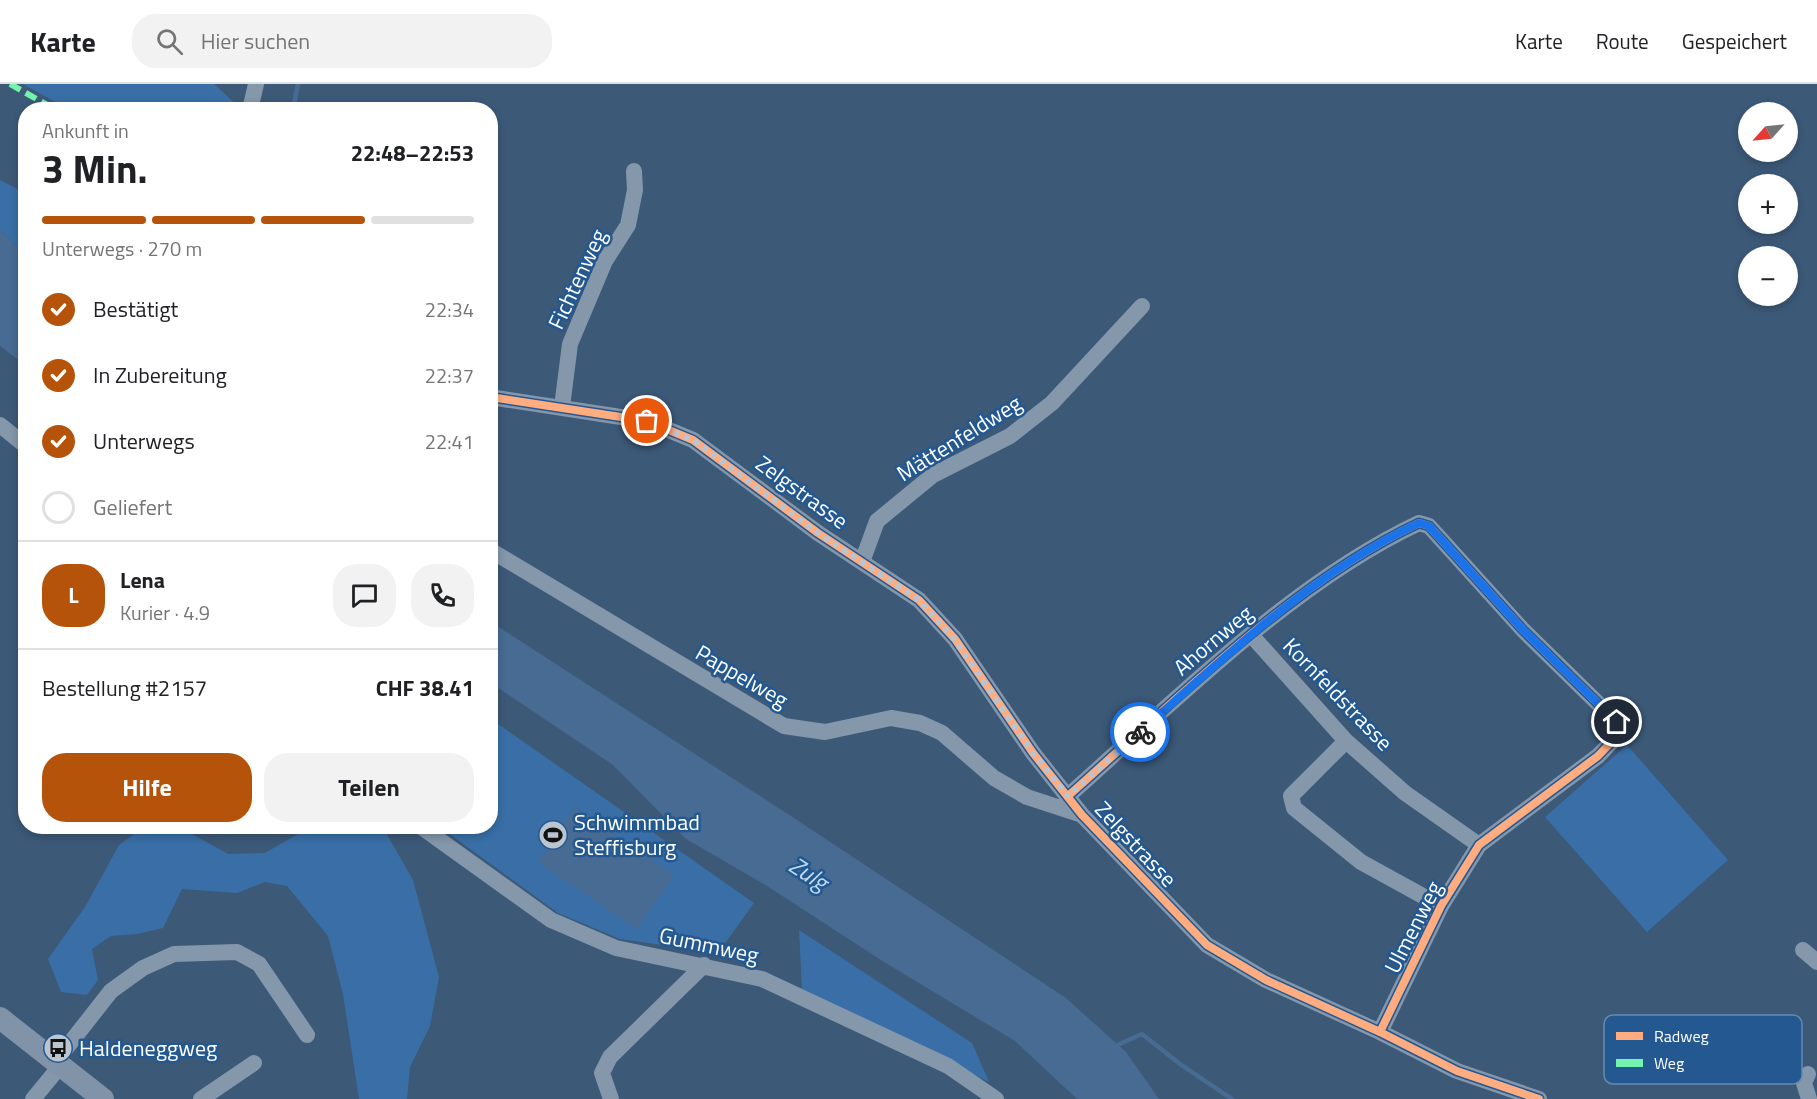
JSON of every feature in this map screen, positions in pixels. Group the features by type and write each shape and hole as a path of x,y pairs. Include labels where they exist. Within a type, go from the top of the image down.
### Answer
{"main road":[{"path":"0,1018 103,1099"}],"street":[{"path":"252,102 256,84"},
{"name":"Fichtenweg","path":"562,407 570,344 605,261 628,225 635,190 634,171"},
{"name":"Mättenfeldweg","path":"862,562 877,521 933,475 1010,436 1052,403 1142,306"},
{"name":"Zelgstrasse","path":"498,397 647,421 693,440 818,533 919,600 948,631 1033,753 1082,815 1207,945 1266,980 1380,1032 1457,1071 1539,1099"},
{"path":"0,426 18,440"},
{"name":"Ahornweg","path":"1068,796 1252,636 1311,588 1397,533 1419,523 1429,526 1523,630 1617,722 1618,735 1598,756"},
{"name":"Pappelweg","path":"498,555 758,713 784,726 825,732 891,718 921,723 942,733 994,778 1027,797 1082,815"},
{"name":"Kornfeldstrasse","path":"1252,636 1346,741 1405,793 1479,845"},
{"path":"1346,741 1291,795 1294,808 1361,862 1441,906"},
{"name":"Ulmenweg","path":"1380,1032 1441,906 1479,845 1598,756"},
{"name":"Gummweg","path":"431,834 551,920 616,948 762,979 948,1066 996,1099"},
{"path":"1803,950 1817,962"},
{"path":"33,1099 111,991 143,968 174,954 237,952 259,964 307,1035"},
{"path":"611,1099 602,1073 610,1057 704,965"},
{"path":"201,1099 254,1064"},
{"path":"1808,1074 1804,1083 1809,1099"}],"shaded area":[{"path":"23,84 214,84 233,102 55,102"},
{"path":"0,180 18,189 18,247 0,230"},
{"name":"Schwimmbad Steffisburg","path":"498,724 754,903 718,953 620,939 558,913 450,834 498,834"},
{"path":"1627,745 1728,860 1647,932 1545,817"},
{"path":"134,834 192,834 228,854 265,853 298,834 387,834 413,880 439,977 430,1026 410,1067 407,1099 359,1099 343,994 328,936 287,886 265,882 237,893 182,889 163,928 137,934 111,936 92,949 98,980 87,995 61,992 48,959 85,907 119,845"},
{"path":"799,930 972,1043 989,1082 802,989"}],"water":[{"path":"0,230 18,247 18,360 0,346"},
{"name":"Zulg","path":"498,627 1066,998 1126,1052 1159,1099 1077,1099 1015,1041 884,962 767,886 686,839 613,765 498,688"},
{"path":"575,807 674,875 637,929 538,862"}],"waterway":[{"path":"295,102 298,84"},
{"path":"1113,1047 1142,1034 1180,1064 1232,1099"}],"marked path":[{"path":"10,84 42,102"}],"cycle path":[{"path":"498,398 647,421 693,440 818,533 919,600 955,639 1033,753 1082,815 1207,945 1266,980 1380,1032 1457,1071 1539,1099"},
{"path":"1068,796 1192,684 1280,611 1326,577 1372,548 1419,523 1429,526 1523,630 1617,722 1618,735 1598,756 1479,845 1441,906 1380,1032"}],"way so far":[{"path":"647,421 693,440 818,533 919,600 954,639 1033,753 1068,796 1140,732"}],"place":[{"name":"Schwimmbad Steffisburg","path":"553,835"},
{"name":"Haldeneggweg","path":"58,1048"}],"route":[{"path":"1140,732 1200,678 1311,588 1397,533 1419,523 1429,526 1523,630 1617,722"}]}
